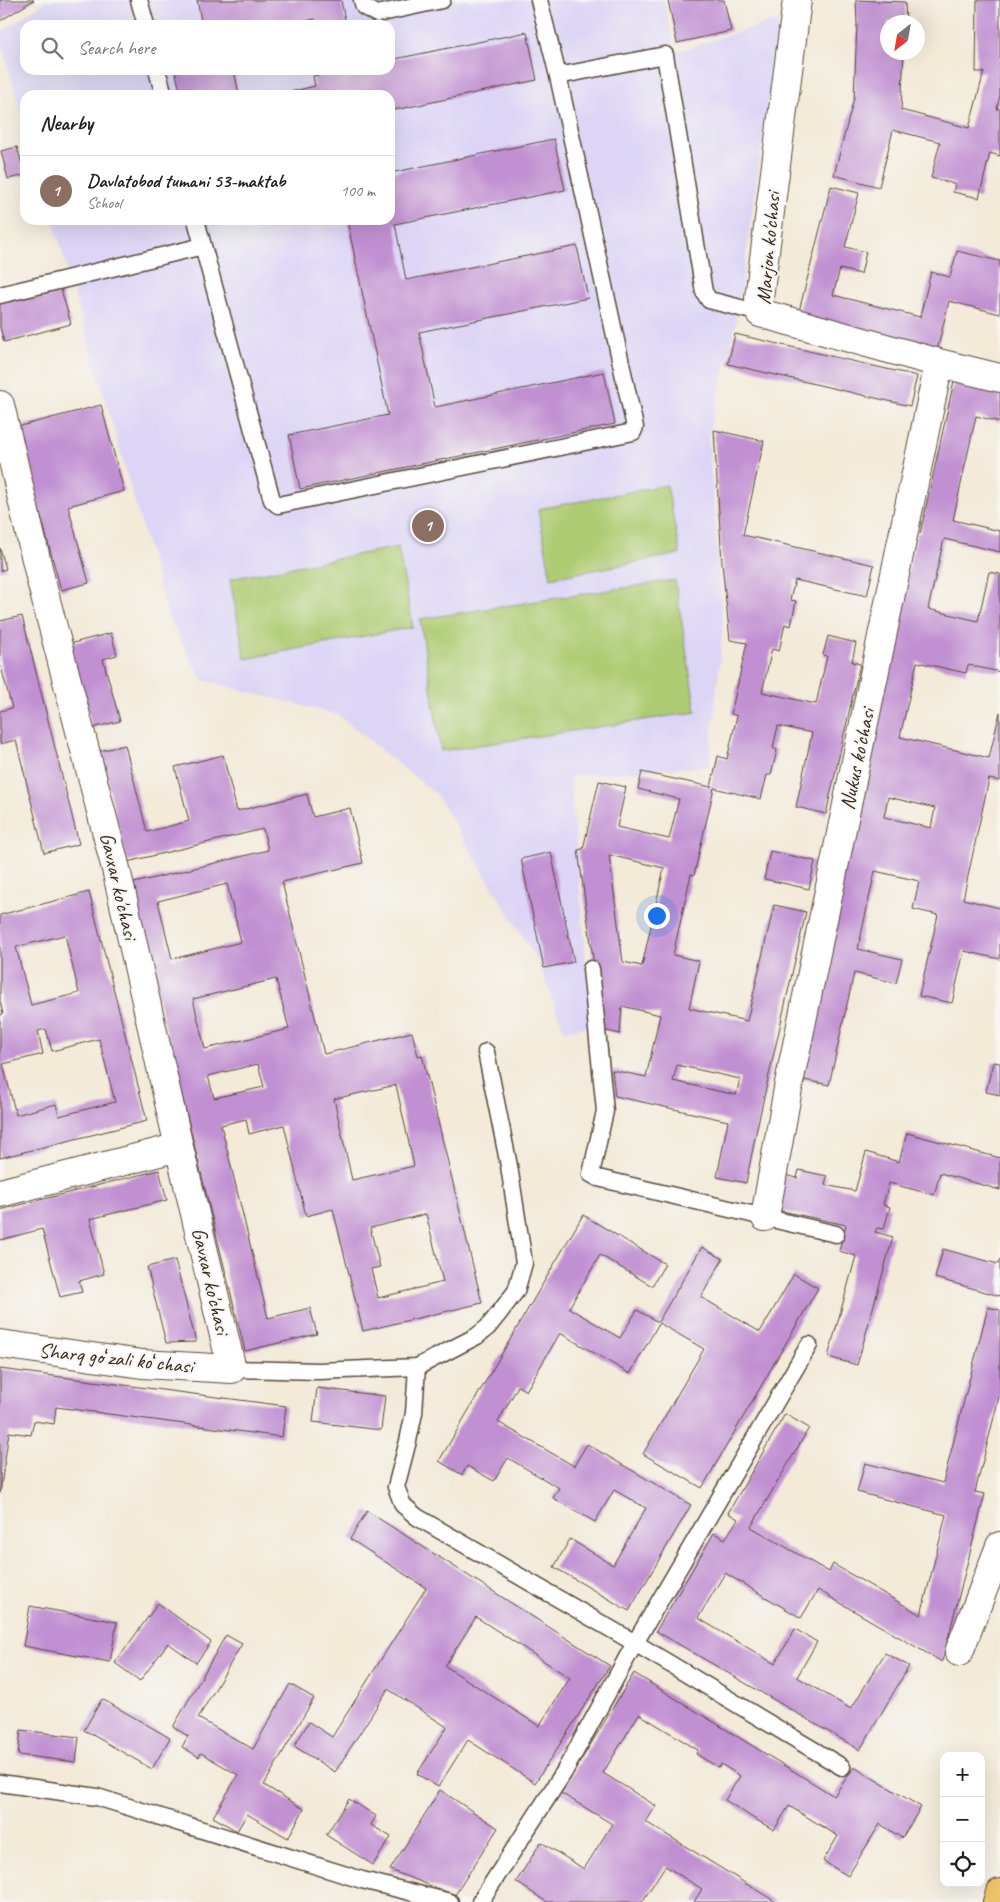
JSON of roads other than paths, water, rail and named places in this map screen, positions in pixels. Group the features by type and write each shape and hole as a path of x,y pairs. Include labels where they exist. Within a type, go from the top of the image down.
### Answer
{"main road":[{"path":"997,1902 1000,1893"}],"street":[{"name":"Marjon ko'chasi","path":"797,0 759,298 760,313 939,363"},
{"path":"939,363 1000,378"},
{"name":"Nukus ko'chasi","path":"765,1217 789,1083 939,363"},
{"name":"Gavxar ko'chasi","path":"0,405 42,585 116,869 232,1369"},
{"path":"0,1194 179,1147"},
{"name":"Sharq goʻzali koʻchasi","path":"0,1344 142,1364 232,1369"},
{"path":"959,1652 1000,1546"}],"lane":[{"path":"139,0 145,20"},
{"path":"362,0 364,7 378,14 442,0"},
{"path":"197,225 272,500 278,505 633,432 636,427 558,76 539,0"},
{"path":"558,76 665,55 704,292 709,300 760,313"},
{"path":"158,75 163,90"},
{"path":"0,295 203,246"},
{"path":"591,969 605,1111 590,1174 598,1178 836,1234"},
{"path":"232,1369 319,1371 417,1367 477,1336 488,1327 516,1291 524,1263 509,1166 486,1052"},
{"path":"480,1902 564,1772 635,1643 809,1345"},
{"path":"417,1367 414,1413 396,1488 403,1505 417,1517 635,1643 842,1767"},
{"path":"0,1783 98,1798 362,1880 450,1902"}],"place":[{"name":"Davlatobod tumani 53-maktab","path":"428,526"}]}
